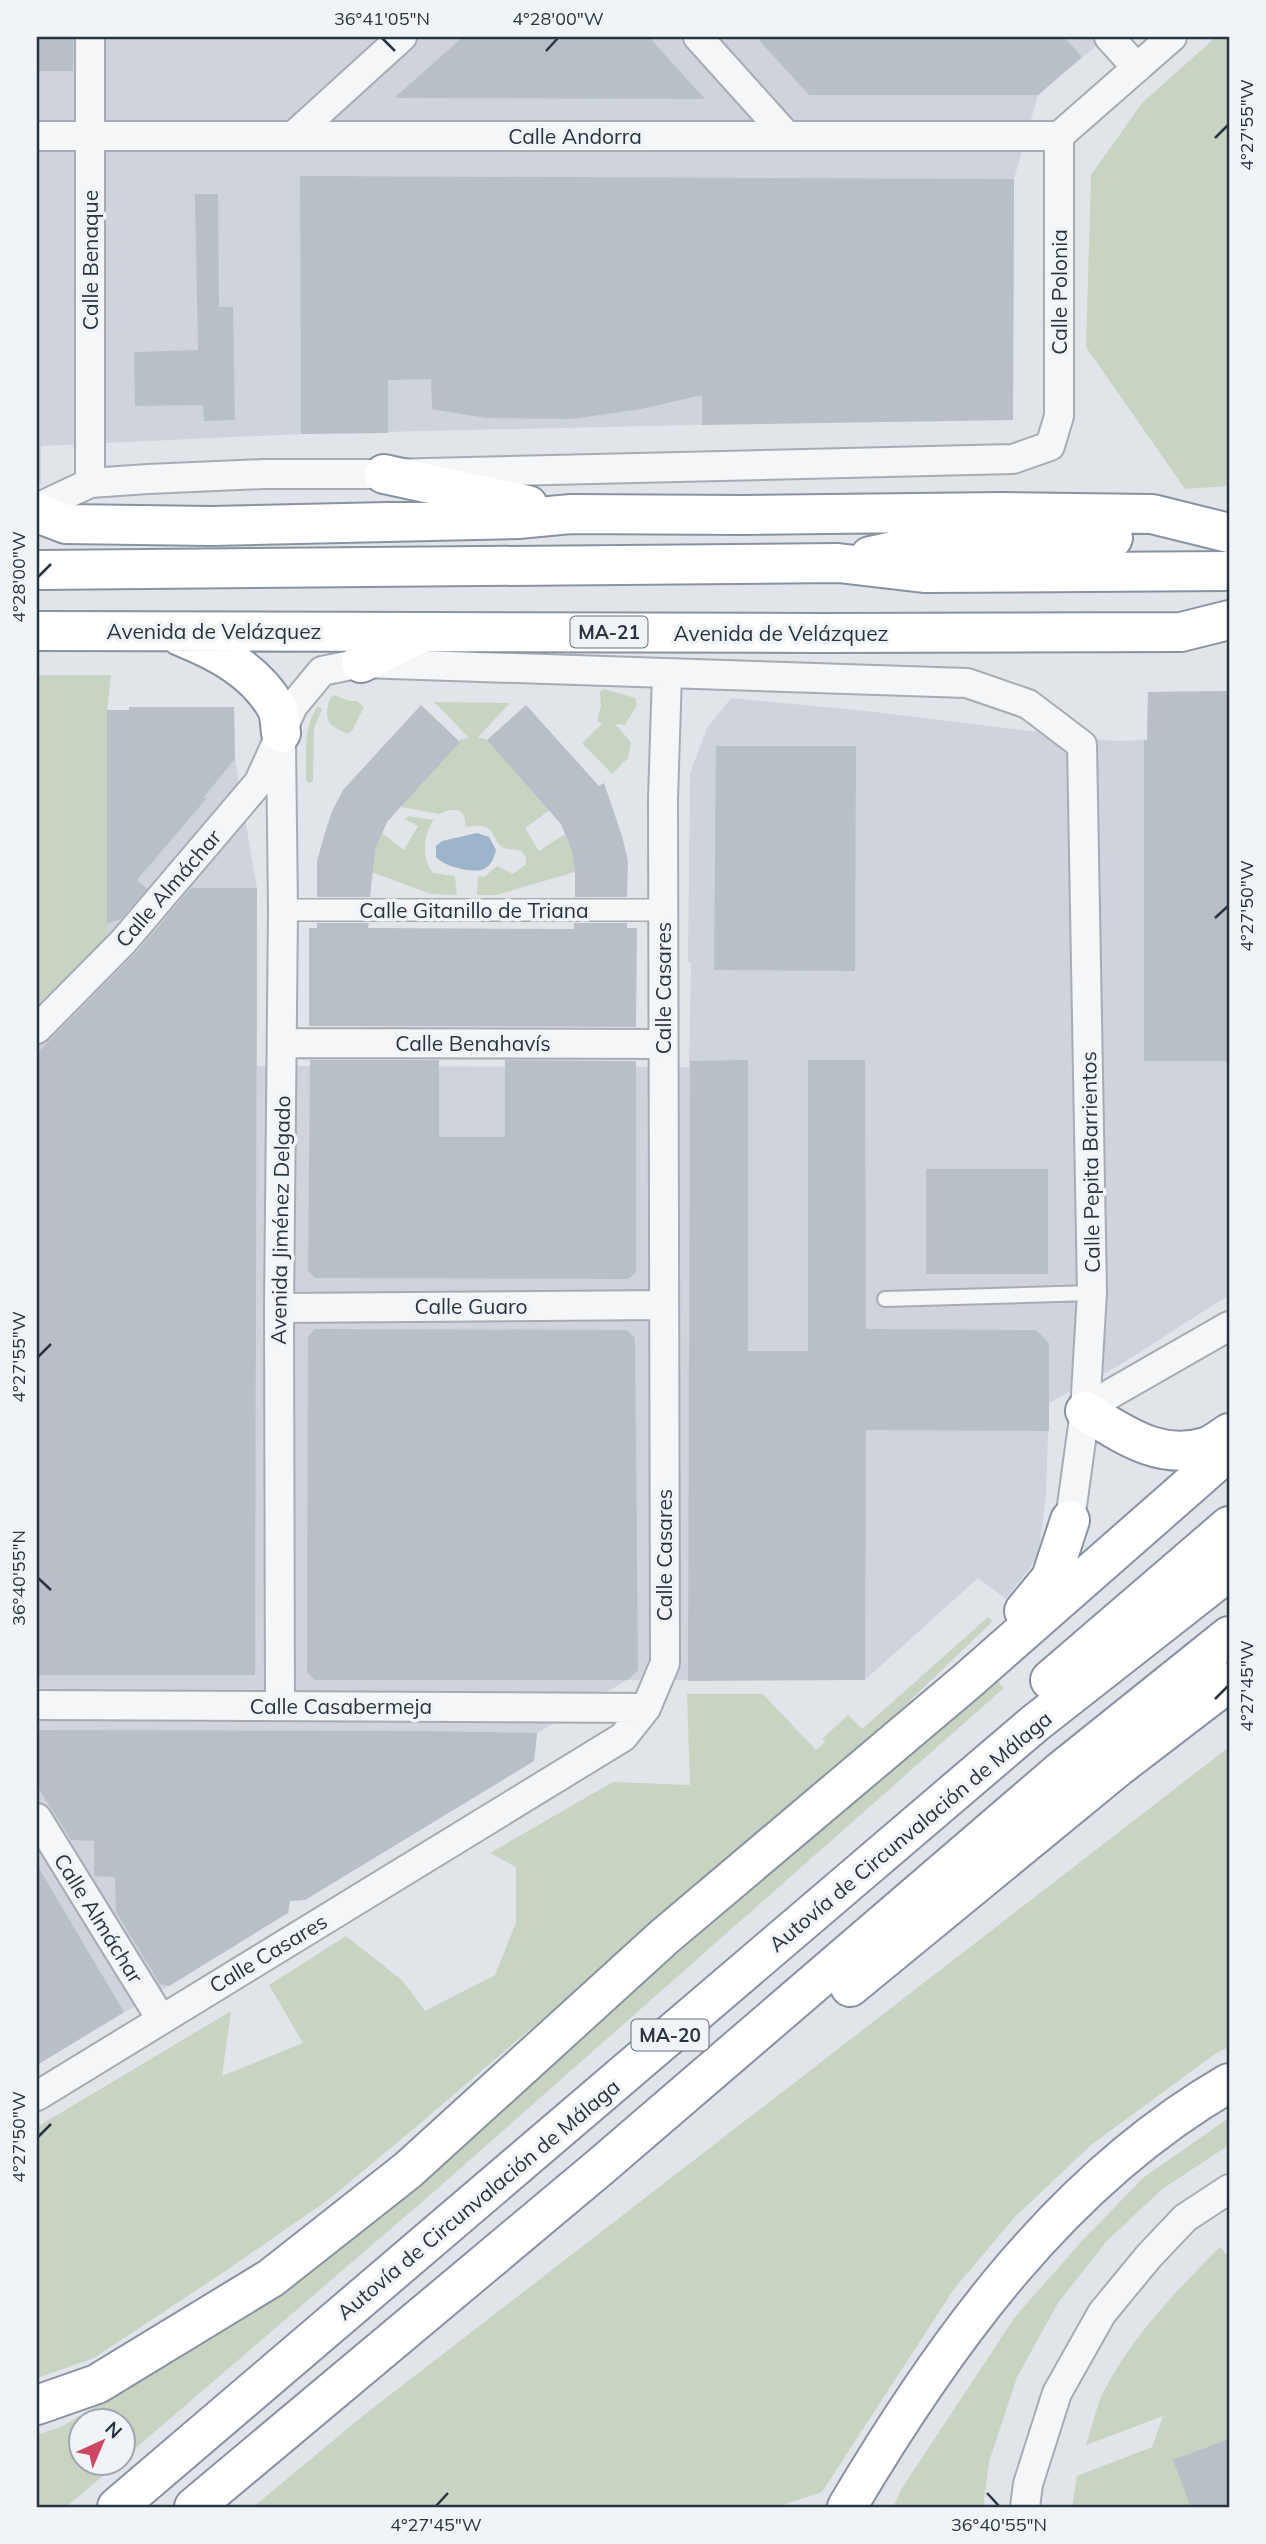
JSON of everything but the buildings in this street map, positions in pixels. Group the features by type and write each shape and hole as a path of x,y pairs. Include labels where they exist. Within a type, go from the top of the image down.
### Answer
{"highway":[{"path":"384,474 571,514"},
{"path":"37,511 66,524 211,526 518,519 571,514 1152,514 1229,533"},
{"path":"838,563 922,545 1229,533"},
{"path":"37,570 838,563 924,573 1229,571"},
{"name":"Avenida de Velázquez","path":"37,631 1181,632 1229,621"},
{"path":"168,631 215,650 253,678 277,708 281,733"},
{"path":"362,663 427,631"},
{"path":"1181,632 1229,645"},
{"path":"1085,1412 1139,1444 1170,1452 1207,1447 1229,1433"},
{"path":"37,2404 97,2384 271,2278 408,2170 664,1937 966,1682 1229,1451"},
{"path":"966,1682 1051,1578 1070,1520"},
{"path":"839,1891 894,1813 1229,1526"},
{"name":"Autovía de Circunvalación de Málaga","path":"117,2507 1034,1724 1229,1571"},
{"name":"MA-20","path":"194,2507 706,2076 1062,1770 1229,1636"},
{"path":"706,2076 789,2036 1108,1776 1229,1682"},
{"path":"847,2507 938,2366 1025,2253 1105,2172 1167,2123 1229,2083"}],"street":[{"name":"Calle Benaque","path":"90,37 90,484"},
{"path":"293,136 402,37"},
{"path":"698,37 787,136"},
{"path":"1109,37 1137,68"},
{"path":"1059,136 1172,37"},
{"name":"Calle Andorra","path":"37,136 1059,136"},
{"name":"Calle Polonia","path":"384,474 1013,459 1050,446 1059,416 1059,136"},
{"path":"37,511 90,484 262,474 384,474"},
{"name":"Avenida de Velázquez","path":"362,663 967,683 1028,704 1082,745"},
{"name":"Calle Almáchar","path":"37,1029 123,942 259,782 293,706 322,671 362,663"},
{"name":"Calle Casares","path":"37,2096 622,1737 646,1708 665,1663 663,799 667,674"},
{"name":"Avenida Jiménez Delgado","path":"280,1706 279,1308 283,909 281,733"},
{"name":"Calle Pepita Barrientos","path":"1070,1520 1085,1412 1092,1293 1082,745"},
{"name":"Calle Gitanillo de Triana","path":"283,909 664,911"},
{"name":"Calle Benahavís","path":"282,1043 663,1044"},
{"name":"Calle Guaro","path":"279,1308 664,1305"},
{"path":"1085,1412 1112,1393 1229,1326"},
{"name":"Calle Casabermeja","path":"37,1705 646,1708"},
{"name":"Calle Almáchar","path":"37,1818 161,2019"},
{"path":"1025,2507 1028,2484 1057,2393 1102,2313 1149,2256 1185,2218 1229,2189"}],"lane":[{"path":"885,1299 1092,1293"}],"shaded area":[{"path":"37,37 1107,37 1038,95 1014,179 1013,420 301,434 41,446 41,484 37,484"},
{"path":"1229,691 1229,1295 1118,1366 1049,1403 1046,1495 1038,1557 1006,1599 978,1578 865,1680 627,1680 537,1733 534,1761 305,1900 290,1901 194,1971 37,2065 37,1011 107,941 107,710 129,710 129,707 234,707 235,759 257,888 257,1066 689,1067 690,773 707,728 731,698 866,711 1113,741 1147,740 1148,692"}],"green space":[{"path":"1216,37 1229,37 1229,486 1185,489 1086,347 1091,175 1142,103"},
{"path":"37,675 111,675 107,711 107,941 37,1011"},
{"path":"604,689 635,698 637,705 625,725 615,724 631,742 628,758 612,774 582,743 602,724 597,721 601,706 600,692"},
{"path":"334,695 357,701 364,707 348,734 332,725 327,717 330,698"},
{"path":"434,702 510,703 478,737 487,740 550,810 525,828 539,851 565,834 572,851 575,872 496,895 477,895 478,876 484,877 497,866 513,874 526,864 526,857 521,851 504,848 484,826 466,827 464,815 459,810 440,814 401,807 461,739 469,738"},
{"path":"318,706 322,709 314,728 313,781 309,783 306,780 307,732"},
{"path":"408,816 434,820 426,839 425,854 433,873 455,876 457,895 431,894 371,872 375,850 382,833 404,850 418,826 405,819"},
{"path":"988,1617 993,1621 871,1738 328,2200 94,2358 37,2378 37,2127 231,2011 222,2076 303,2043 269,1985 346,1936 403,1981 425,2011 495,1975 516,1923 516,1867 490,1853 613,1782 690,1785 687,1694 763,1694 816,1750 825,1742 822,1739 848,1715 862,1729"},
{"path":"997,1680 1004,1688 436,2190 136,2448 136,2408 93,2408 177,2357 419,2175"},
{"path":"1229,1747 1229,2047 1215,2054 1091,2145 1014,2218 954,2289 822,2492 776,2507 253,2507 364,2415"},
{"path":"1229,2118 1229,2145 1161,2190 1106,2242 1058,2303 1017,2377 989,2462 983,2507 893,2507 902,2488 1015,2317 1081,2242 1144,2177"},
{"path":"1220,2247 1229,2257 1229,2507 1072,2507 1077,2476 1152,2447 1163,2416 1086,2445 1102,2396 1116,2369 1172,2297"},
{"path":"66,2424 66,2478 100,2478 66,2507 37,2507 37,2435"}],"water":[{"path":"477,833 489,837 496,850 491,863 484,869 459,868 436,857 436,846 442,841"}]}
